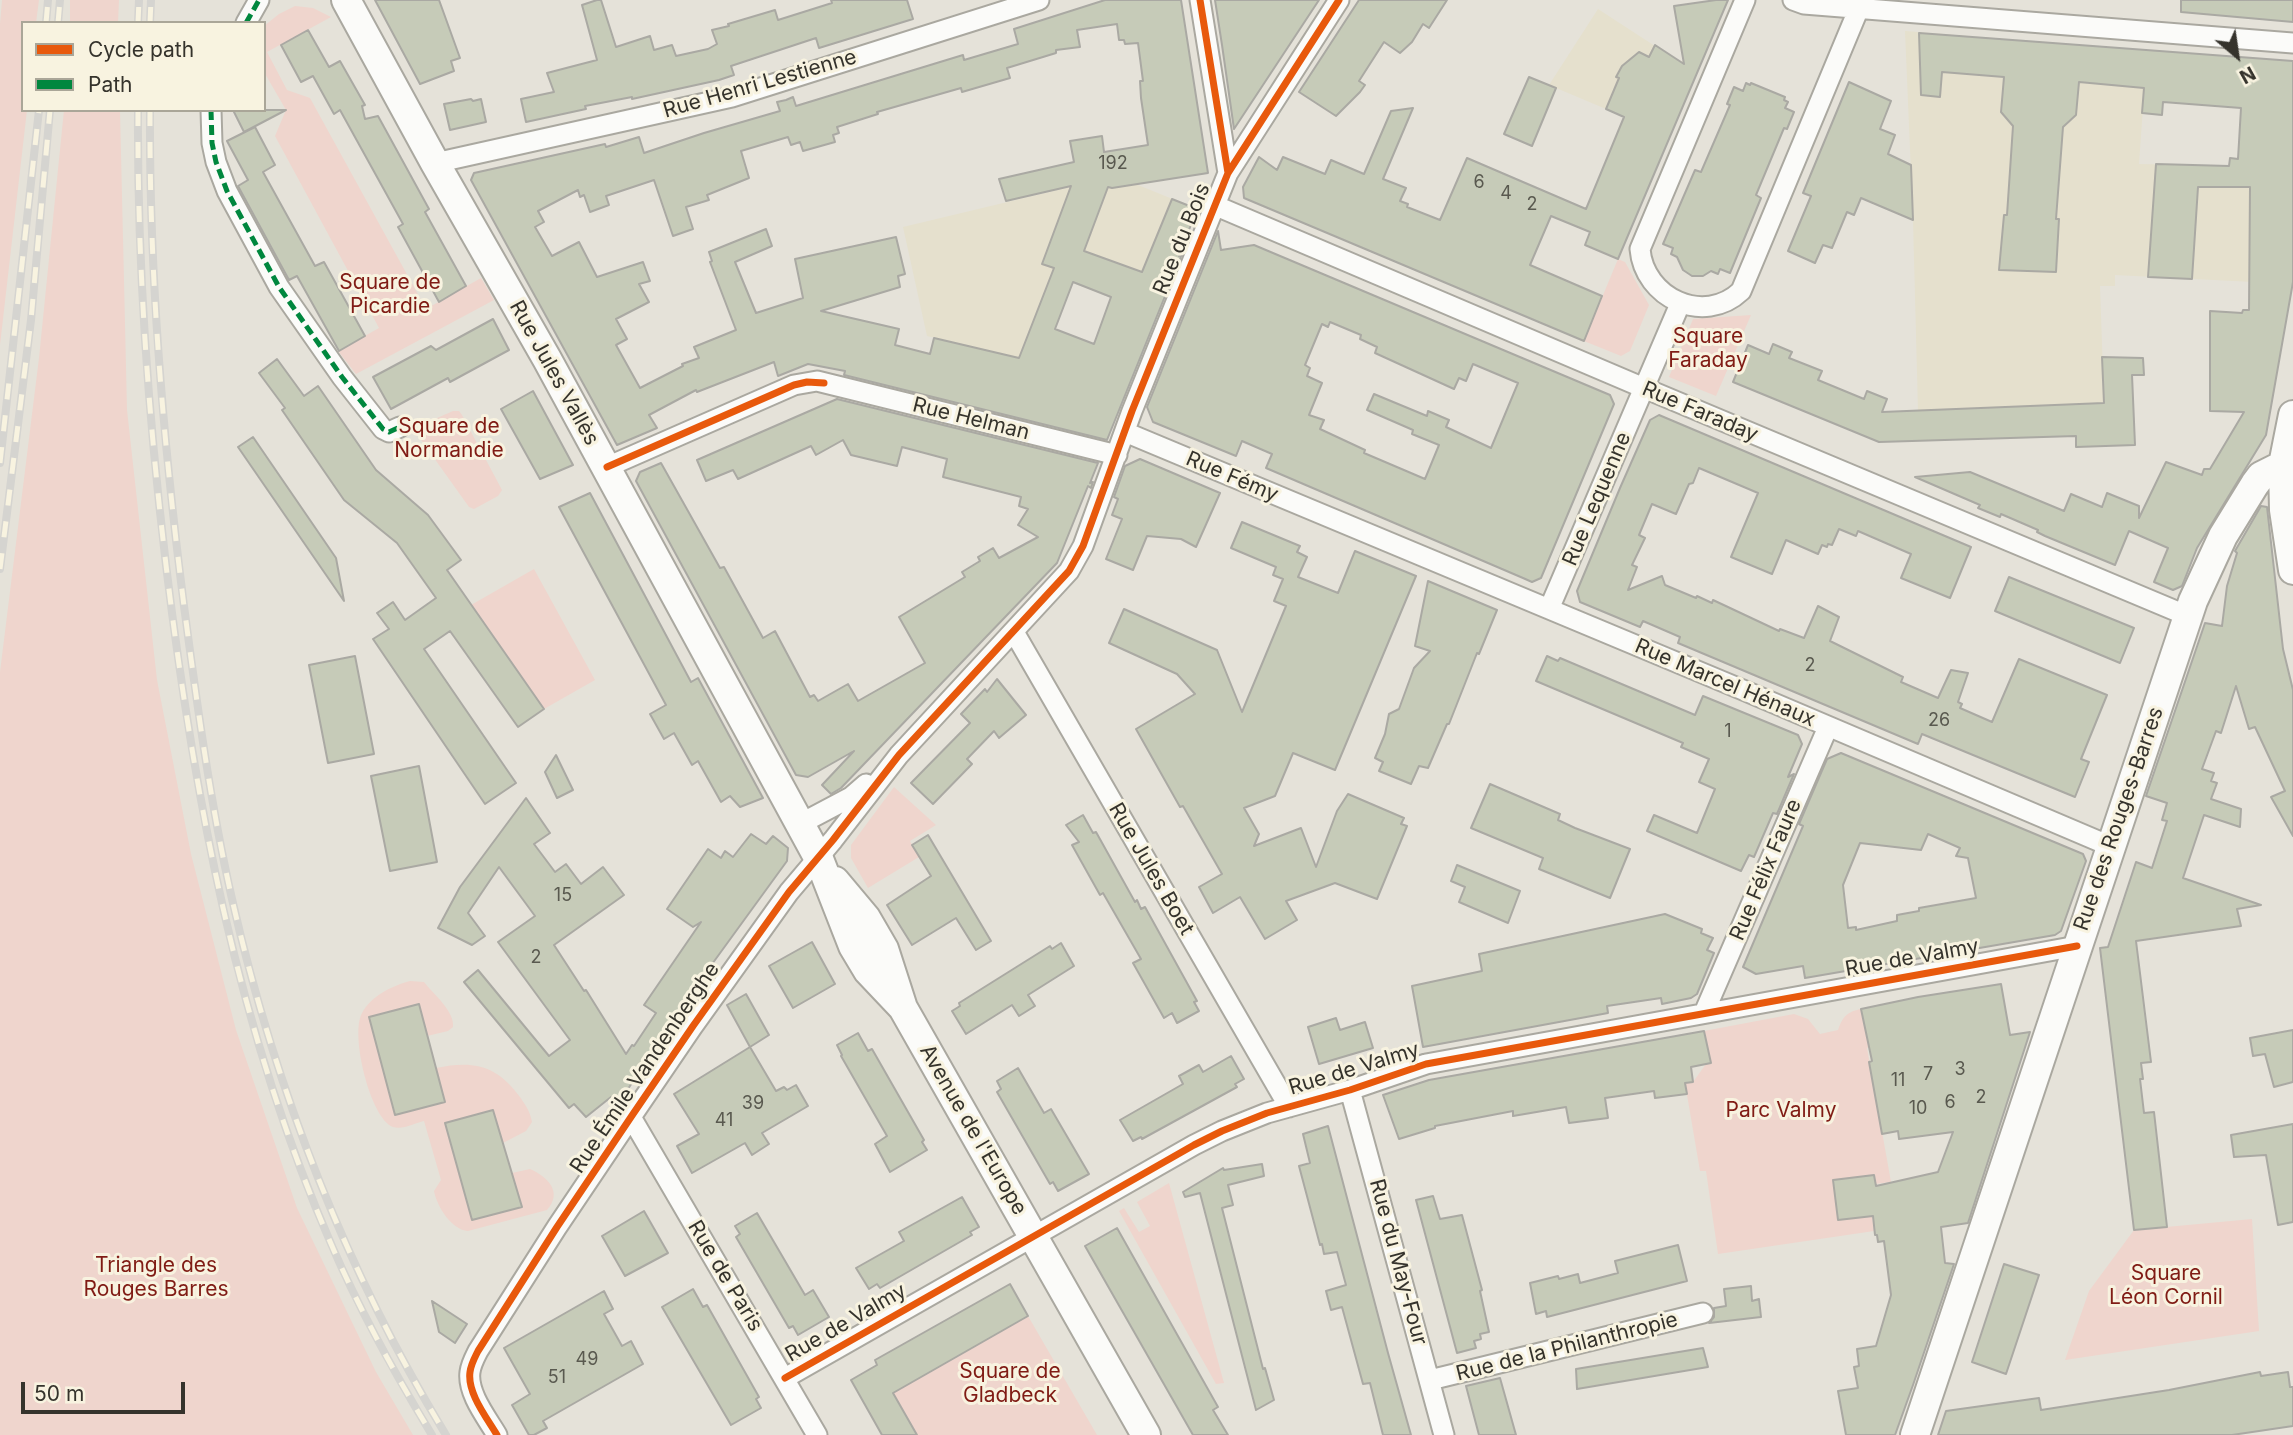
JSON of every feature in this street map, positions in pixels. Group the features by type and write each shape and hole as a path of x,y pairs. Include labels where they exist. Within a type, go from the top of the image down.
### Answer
{"street":[{"path":"247,21 259,0"},
{"name":"Rue Jules Vallès","path":"346,0 607,467 818,859"},
{"name":"Rue Henri Lestienne","path":"435,163 732,97 1039,0"},
{"path":"1200,0 1228,173"},
{"name":"Rue du Bois","path":"1125,432 1228,173 1339,0"},
{"path":"1745,0 1640,250 1641,263 1666,297 1695,307 1721,304 1741,291 1859,8"},
{"path":"1801,1 2293,43"},
{"path":"211,112 212,143 220,176 279,287 342,377 383,429 389,432 400,427"},
{"name":"Rue Faraday","path":"1214,205 2188,616"},
{"name":"Rue Lequenne","path":"1549,609 1680,304"},
{"name":"Rue Helman","path":"607,467 794,385 807,382 824,383 1117,455"},
{"path":"2293,415 2284,510 2293,570"},
{"name":"Rue Émile Vandenberghe","path":"492,1427 477,1400 470,1380 470,1371 557,1227 693,1026 789,892 899,755 1060,582 1076,559 1125,432"},
{"name":"Rue Fémy","path":"1125,432 1339,522"},
{"name":"Rue des Rouges-Barres","path":"1915,1435 2188,616 2207,567 2236,513 2261,476 2288,464"},
{"name":"Rue Marcel Hénaux","path":"1339,522 2110,846"},
{"name":"Rue Jules Boet","path":"1014,632 1289,1107"},
{"name":"Rue Félix Faure","path":"1704,1013 1829,727"},
{"name":"Rue Émile Vandenberghe","path":"800,824 851,797 899,755"},
{"name":"Avenue de l'Europe","path":"818,859 853,946 868,971 903,1009 1146,1435"},
{"name":"Rue de Valmy","path":"785,1378 1222,1131 1289,1107 1426,1064 2077,946"},
{"name":"Rue du May-Four","path":"1350,1090 1444,1435"},
{"name":"Rue de Paris","path":"631,1117 817,1435"},
{"name":"Rue de la Philanthropie","path":"1430,1380 1703,1313"}],"shaded area":[{"path":"1598,9 1678,61 1703,60 1670,136 1549,85"},
{"path":"1905,31 2147,50 2139,164 2293,167 2293,284 2115,275 2115,286 2100,286 2104,403 1918,411"},
{"path":"1116,176 1197,209 1156,315 1073,283 1042,363 927,336 903,227"}],"green space":[{"path":"2,0 39,0 36,21 21,21 21,112 27,112 0,345"},
{"path":"70,0 119,0 118,21 70,21"},
{"name":"Square de Picardie","path":"295,6 313,8 331,17 267,52 287,90 310,98 426,309 481,278 494,300 356,374 338,351 379,328 275,136 286,110 266,75 266,24"},
{"name":"Triangle des Rouges Barres","path":"64,112 120,112 127,410 157,680 191,854 236,1030 297,1208 376,1372 413,1435 0,1435 0,672 39,358"},
{"name":"Square Faraday","path":"1618,259 1625,262 1649,305 1630,351 1621,356 1584,341"},
{"name":"Square Faraday","path":"1751,315 1716,396 1669,377 1693,319"},
{"name":"Square de Normandie","path":"453,411 459,411 462,415 502,490 498,496 474,509 469,507 419,437 423,427"},
{"path":"534,569 595,680 544,709 471,605"},
{"path":"894,787 936,825 910,841 919,857 868,888 851,858 851,845"},
{"path":"410,981 424,982 451,1015 453,1027 448,1031 427,1036 419,1004 369,1018 395,1115 445,1102 436,1068 473,1065 493,1072 520,1097 532,1122 526,1131 503,1143 493,1110 445,1123 472,1220 521,1207 512,1173 530,1169 542,1176 551,1186 554,1197 547,1210 468,1231 456,1227 446,1217 434,1191 441,1180 424,1121 405,1127 393,1127 377,1108 360,1056 359,1024 362,1013 376,997"},
{"name":"Parc Valmy","path":"1861,1009 1891,1182 1875,1184 1874,1175 1833,1180 1838,1220 1872,1216 1874,1231 1718,1254 1706,1171 1700,1171 1685,1083 1693,1082 1706,1064 1710,1063 1704,1031 1794,1014 1808,1019 1820,1034 1838,1030 1846,1015"},
{"path":"1169,1183 1224,1383 1216,1384 1119,1211 1124,1208 1139,1232 1150,1226 1137,1202"},
{"name":"Square Léon Cornil","path":"2252,1219 2259,1331 2065,1360 2089,1291 2134,1230"},
{"name":"Square de Gladbeck","path":"1028,1316 1097,1435 917,1435 893,1393"}],"building":[{"path":"375,0 439,0 460,58 451,61 454,71 420,84"},
{"path":"601,0 616,47 650,36 654,50 672,45 676,56 708,49 717,44 712,30 729,26 728,24 775,10 778,20 832,3 831,0 907,0 913,19 819,48 816,38 731,66 734,75 719,80 585,106 586,109 526,122 521,99 554,92 547,73 597,60 582,5"},
{"path":"1105,0 1181,0 1208,173 1108,187 1084,251 1142,272 1172,199 1197,209 1179,256 1182,254 1107,440 844,375 845,371 808,364 778,376 774,362 697,392 696,390 649,415 657,428 617,445 471,180 474,173 605,144 606,147 639,137 644,153 780,111 777,102 793,97 796,106 963,55 964,60 1018,44 1014,29","holes":["1117,24 1119,40 1124,40 1125,44 1138,43 1143,81 1140,81 1141,98 1148,145 1104,152 1102,136 1070,141 1074,162 999,179 1006,201 1071,186 1042,264 1054,268 1019,358 934,338 930,354 895,345 899,329 821,311 900,287 898,276 905,274 896,237 795,259 803,298 756,313 735,262 772,246 766,229 709,252 710,262 736,330 694,347 699,358 682,364 683,366 640,388 616,345 627,339 616,319 649,302 639,284 650,281 643,262 597,277 579,242 552,256 535,227 544,222 538,211 578,190 580,197 584,195 590,212 609,205 606,196 654,180 673,236 693,229 686,207 709,200 707,195 749,178 741,151 788,137 791,145 800,142 803,151 835,142 833,135 839,133 837,127 878,114 877,112 961,88 962,92 1010,78 1007,68 1056,53 1056,50 1080,47 1077,30","1073,282 1111,297 1094,344 1055,329"]},
{"path":"1215,0 1319,0 1234,129 1222,45"},
{"path":"1359,0 1447,0 1429,28 1423,24 1412,42 1400,53 1384,42 1359,81 1365,85 1336,116 1299,92"},
{"path":"1728,0 1618,259 1585,245 1590,232 1551,216 1530,265 1602,296 1584,341 1244,198 1243,187 1259,157 1277,170 1283,157 1325,174 1331,160 1364,174 1391,111 1413,108 1383,179 1406,188 1400,201 1408,204 1407,207 1440,220 1467,158 1586,209 1624,117 1606,109 1622,66 1639,52 1649,57 1655,45 1684,64 1674,6"},
{"path":"2181,0 2293,0 2293,22 2181,12"},
{"path":"308,30 329,67 340,61 365,105 362,106 365,119 378,116 429,209 425,212 466,286 439,302 398,227 403,224 340,110 334,114 313,76 301,82 281,45"},
{"path":"1919,33 2293,61 2293,282 2266,435 2197,548 2182,586 2173,590 2154,582 2168,548 2129,531 2115,565 2045,536 2037,532 2038,530 2001,514 2000,517 1978,508 1980,505 1915,477 1970,472 2064,511 2071,494 2102,507 2107,493 2139,506 2139,518 2166,462 2202,475 2204,469 2210,469 2244,412 2210,411 2210,311 2242,313 2243,310 2249,310 2250,187 2198,187 2192,279 2148,277 2156,164 2229,166 2230,158 2238,159 2241,108 2163,102 2162,115 2142,113 2144,88 2079,82 2076,115 2063,127 2056,219 2059,219 2056,272 1999,270 2004,215 2007,215 2013,126 2001,112 2004,77 1942,72 1940,97 1921,95"},
{"path":"1529,77 1556,88 1532,146 1504,134"},
{"path":"1849,82 1891,101 1880,129 1895,135 1888,154 1911,165 1913,220 1861,198 1854,215 1847,212 1832,248 1823,245 1815,263 1788,251 1811,196 1803,193"},
{"path":"1746,83 1785,97 1784,100 1788,102 1785,108 1794,112 1787,129 1784,128 1756,195 1761,198 1730,273 1720,269 1718,274 1711,271 1703,276 1692,276 1683,270 1677,257 1671,254 1673,248 1663,244 1695,170 1701,172 1730,105 1727,104 1734,87 1743,91"},
{"path":"481,99 486,122 450,130 444,104"},
{"path":"286,110 244,132 234,112"},
{"path":"255,127 275,165 263,172 315,266 324,262 365,336 339,351 297,276 289,280 238,186 248,180 227,141"},
{"path":"1218,231 1221,250 1254,245 1610,395 1614,404 1541,578 1532,582 1266,468 1272,454 1242,441 1236,456 1153,422 1147,407","holes":["1330,322 1361,335 1360,339 1377,347 1375,353 1454,389 1459,378 1466,381 1473,364 1518,383 1491,448 1446,427 1449,420 1428,411 1427,416 1374,394 1367,410 1413,430 1412,434 1439,445 1425,479 1364,453 1365,450 1320,429 1324,420 1309,415 1322,383 1307,376 1310,368 1305,365 1322,324 1328,327"]},
{"path":"493,319 509,350 450,382 448,378 391,409 373,377 431,346 436,350"},
{"path":"1773,344 1792,352 1789,358 1822,371 1818,380 1864,399 1867,391 1887,399 1882,412 2104,403 2102,357 2143,358 2144,375 2132,375 2135,445 2076,447 2076,436 1879,442 1733,382 1748,345 1769,354"},
{"path":"277,359 304,396 318,386 376,470 428,515 461,560 447,570 544,709 518,727 450,631 424,649 516,783 485,804 373,639 389,629 377,613 393,602 405,620 436,598 397,543 344,500 282,410 285,408 259,373"},
{"path":"533,391 573,465 540,479 501,409"},
{"path":"837,399 1098,463 1090,483 1093,482 1091,488 1088,486 1057,563 841,788 831,794 822,785 854,751 808,777 796,775 636,481 640,472 661,463 763,638 775,631 810,697 814,695 818,701 848,684 858,701 925,663 899,617 965,577 962,572 980,561 978,557 993,548 999,558 1038,537 1018,525 1028,509 1019,506 1021,497 943,477 947,459 902,447 897,466 851,455 843,440 816,455 811,446 738,479 733,470 706,481 697,460"},
{"path":"1659,415 1971,547 1950,598 1901,578 1911,554 1858,531 1856,536 1839,529 1832,545 1822,545 1818,554 1786,540 1772,574 1731,557 1758,493 1699,468 1676,514 1652,504 1639,535 1645,538 1632,565 1637,567 1628,590 1662,576 1665,585 1712,603 1713,600 1779,631 1780,629 1804,638 1818,606 1839,617 1830,641 1903,677 1901,682 1938,698 1951,670 1968,673 1958,702 1962,704 1960,708 1992,722 2019,659 2107,695 2081,759 2089,762 2075,797 1922,734 1918,744 1678,643 1680,637 1643,621 1640,627 1580,602 1577,591 1620,488 1650,420"},
{"path":"253,437 336,558 344,601 238,447"},
{"path":"1140,459 1220,493 1196,547 1181,539 1147,536 1133,570 1106,559 1122,519 1112,515 1118,499 1114,497 1125,466"},
{"path":"590,493 691,682 698,678 763,798 740,807 730,796 721,802 698,761 692,765 674,733 664,739 650,714 666,705 559,507"},
{"path":"2261,506 2267,507 2283,649 2293,690 2293,836 2271,797 2285,791 2255,727 2249,729 2236,686 2221,733 2216,731 2202,769 2214,773 2211,781 2217,783 2211,799 2241,809 2240,827 2204,815 2183,878 2261,905 2237,909 2241,926 2136,941 2151,1062 2141,1063 2143,1079 2140,1079 2144,1113 2154,1112 2167,1227 2134,1230 2100,948 2108,947 2136,862 2152,868 2167,821 2162,820 2167,803 2146,796 2205,623 2222,626 2227,586 2237,553 2235,551"},
{"path":"1242,522 1300,546 1297,552 1307,557 1298,577 1338,593 1355,551 1416,576 1335,770 1293,753 1275,796 1244,808 1259,834 1254,846 1301,828 1316,867 1337,811 1348,794 1404,818 1401,824 1407,826 1377,899 1335,883 1286,901 1297,920 1265,939 1240,897 1213,913 1199,887 1222,874 1136,729 1195,694 1177,674 1109,643 1124,609 1217,650 1242,712 1286,606 1274,601 1283,579 1273,575 1276,567 1231,548"},
{"path":"2009,577 2134,628 2120,663 1995,611"},
{"path":"1428,581 1497,610 1428,768 1419,766 1411,784 1379,771 1383,762 1375,758 1385,734 1389,714 1399,709 1414,668 1430,651 1415,646"},
{"path":"355,656 374,754 328,763 309,665"},
{"path":"1547,656 1558,661 1560,658 1695,715 1703,696 1798,735 1802,744 1788,777 1794,774 1754,857 1749,855 1741,871 1647,831 1654,815 1697,833 1715,789 1699,782 1709,759 1681,747 1683,743 1536,681"},
{"path":"997,679 1026,715 999,738 994,731 967,759 972,764 933,804 911,783 970,723 961,714 985,689 987,692"},
{"path":"1841,753 2083,854 2086,861 2061,931 2055,935 1805,978 1803,966 1756,974 1743,967 1803,826 1799,824 1827,759","holes":["1928,834 1960,848 1956,856 1968,858 1976,898 1919,908 1919,911 1897,915 1897,921 1856,930 1856,927 1848,928 1843,885 1860,843 1921,850"]},
{"path":"556,755 573,790 557,798 545,772"},
{"path":"419,766 437,862 390,871 371,776"},
{"path":"1490,784 1560,814 1558,820 1575,828 1630,849 1610,898 1539,869 1543,858 1471,828"},
{"path":"526,798 550,833 534,844 555,872 566,864 581,884 603,867 624,895 554,945 626,1054 656,1013 644,1005 701,922 693,927 667,909 708,849 721,858 725,851 733,857 751,834 766,844 773,836 788,848 787,861 653,1048 657,1045 622,1098 615,1100 611,1097 586,1117 574,1104 569,1108 464,982 478,970 549,1056 570,1040 498,942 535,916 499,867 468,913 485,936 472,945 438,928 460,887"},
{"path":"1083,815 1093,833 1096,832 1135,902 1137,900 1141,909 1145,907 1197,1001 1194,1002 1199,1011 1177,1023 1172,1013 1164,1018 1133,963 1141,959 1072,845 1079,842 1066,825"},
{"path":"928,835 991,941 976,950 956,918 912,945 887,905 931,876 912,845"},
{"path":"1457,865 1520,891 1508,923 1459,902 1465,887 1451,881"},
{"path":"1665,914 1702,929 1701,933 1713,938 1707,950 1714,953 1697,994 1691,998 1662,1004 1661,998 1607,1006 1608,1013 1423,1047 1412,986 1482,971 1479,954"},
{"path":"812,942 835,984 793,1008 769,966"},
{"path":"1061,943 1074,966 1028,995 1035,1006 1019,1016 1012,1005 966,1034 952,1011 960,1006 959,1003 1050,946 1052,949"},
{"path":"2001,984 2010,1035 2030,1032 1968,1223 1941,1227 1945,1263 1954,1264 1913,1385 1895,1435 1846,1435 1838,1391 1858,1388 1854,1367 1859,1366 1857,1349 1876,1346 1891,1295 1884,1241 1878,1242 1873,1216 1838,1220 1833,1180 1874,1175 1876,1186 1938,1172 1953,1132 1899,1139 1898,1131 1882,1134 1869,1062 1872,1061 1861,1009"},
{"path":"746,994 769,1035 750,1047 727,1005"},
{"path":"419,1004 445,1102 395,1115 369,1017"},
{"path":"1336,1018 1340,1030 1365,1022 1373,1048 1319,1064 1308,1027"},
{"path":"2293,1030 2293,1082 2274,1087 2265,1054 2253,1056 2250,1038"},
{"path":"1704,1031 1711,1063 1691,1067 1693,1082 1685,1083 1687,1094 1655,1098 1654,1091 1605,1098 1608,1118 1569,1123 1566,1107 1513,1116 1513,1111 1435,1126 1399,1139 1383,1095 1429,1080"},
{"path":"858,1033 868,1051 872,1049 924,1140 922,1142 927,1150 890,1172 875,1144 887,1136 837,1045"},
{"path":"750,1047 776,1091 784,1087 787,1090 796,1085 808,1106 762,1133 769,1144 752,1155 745,1143 692,1173 677,1146 699,1134 674,1094"},
{"path":"1231,1056 1244,1079 1235,1084 1237,1087 1142,1139 1141,1137 1133,1141 1120,1120 1183,1084 1179,1076 1199,1065 1203,1072"},
{"path":"1018,1068 1044,1113 1051,1109 1089,1174 1058,1191 1053,1182 1050,1184 997,1092 1001,1089 997,1081"},
{"path":"493,1110 522,1207 472,1220 445,1123"},
{"path":"2293,1124 2293,1222 2278,1225 2266,1155 2234,1157 2231,1135"},
{"path":"1328,1126 1411,1435 1383,1435 1370,1383 1363,1384 1342,1307 1331,1310 1326,1291 1346,1285 1337,1252 1324,1254 1322,1244 1320,1245 1299,1166 1310,1163 1303,1134"},
{"path":"1262,1164 1264,1176 1228,1185 1233,1205 1222,1208 1263,1369 1265,1368 1274,1400 1256,1410 1200,1193 1185,1197 1183,1192 1223,1168"},
{"path":"1433,1196 1440,1219 1462,1215 1482,1290 1480,1291 1489,1332 1480,1334 1481,1339 1474,1341 1476,1348 1457,1353 1416,1200"},
{"path":"962,1197 979,1227 970,1232 972,1235 880,1288 877,1284 869,1289 856,1268 904,1241 899,1232"},
{"path":"644,1211 668,1253 625,1276 602,1236"},
{"path":"757,1213 805,1295 813,1290 829,1317 798,1335 793,1326 789,1328 736,1237 740,1234 735,1226"},
{"path":"1117,1228 1218,1407 1213,1410 1228,1435 1193,1435 1085,1246"},
{"path":"1678,1245 1687,1281 1547,1317 1546,1311 1536,1314 1530,1283 1578,1274 1580,1283 1618,1273 1615,1261"},
{"path":"2004,1264 2039,1275 2006,1374 1972,1362"},
{"path":"1010,1284 1028,1316 893,1393 917,1435 882,1435 851,1380 877,1365 875,1360"},
{"path":"1751,1286 1752,1301 1759,1299 1761,1317 1709,1323 1714,1317 1714,1308 1726,1306 1724,1289"},
{"path":"693,1289 703,1307 707,1305 759,1397 756,1399 761,1408 731,1425 662,1307"},
{"path":"604,1291 613,1309 604,1314 622,1346 631,1341 643,1364 543,1421 547,1428 529,1435 512,1405 530,1394 504,1348"},
{"path":"432,1301 467,1324 455,1343 439,1332"},
{"path":"1703,1348 1708,1367 1577,1389 1576,1369"},
{"path":"2260,1372 2261,1376 2288,1372 2290,1387 2293,1387 2293,1426 2232,1435 1938,1435 1946,1411 2039,1398 2041,1410 2169,1390"},
{"path":"1500,1378 1516,1435 1479,1435 1466,1386"}],"railway":[{"path":"46,21 48,0"},
{"path":"58,21 60,0"},
{"path":"138,21 139,0"},
{"path":"150,21 151,0"},
{"path":"0,463 39,112"},
{"path":"0,569 31,320 50,112"},
{"path":"138,112 142,281 149,395 166,565 190,739 224,912 245,997 299,1164 354,1294 391,1366 432,1435"},
{"path":"150,112 155,296 170,482 199,716 232,899 269,1039 317,1176 376,1308 446,1435"}],"marked path":[{"path":"247,21 259,0"},
{"path":"211,112 212,143 227,191 279,287 342,377 383,429 389,432 400,427"}],"cycle path":[{"path":"1200,0 1228,173"},
{"path":"497,1435 479,1405 470,1380 473,1361 478,1351 631,1117 789,892 899,755 1069,571 1083,546 1132,411 1228,173 1339,0"},
{"path":"607,467 794,385 807,382 824,383"},
{"path":"785,1378 1194,1145 1267,1113 1350,1090 1426,1064 2077,946"}]}
